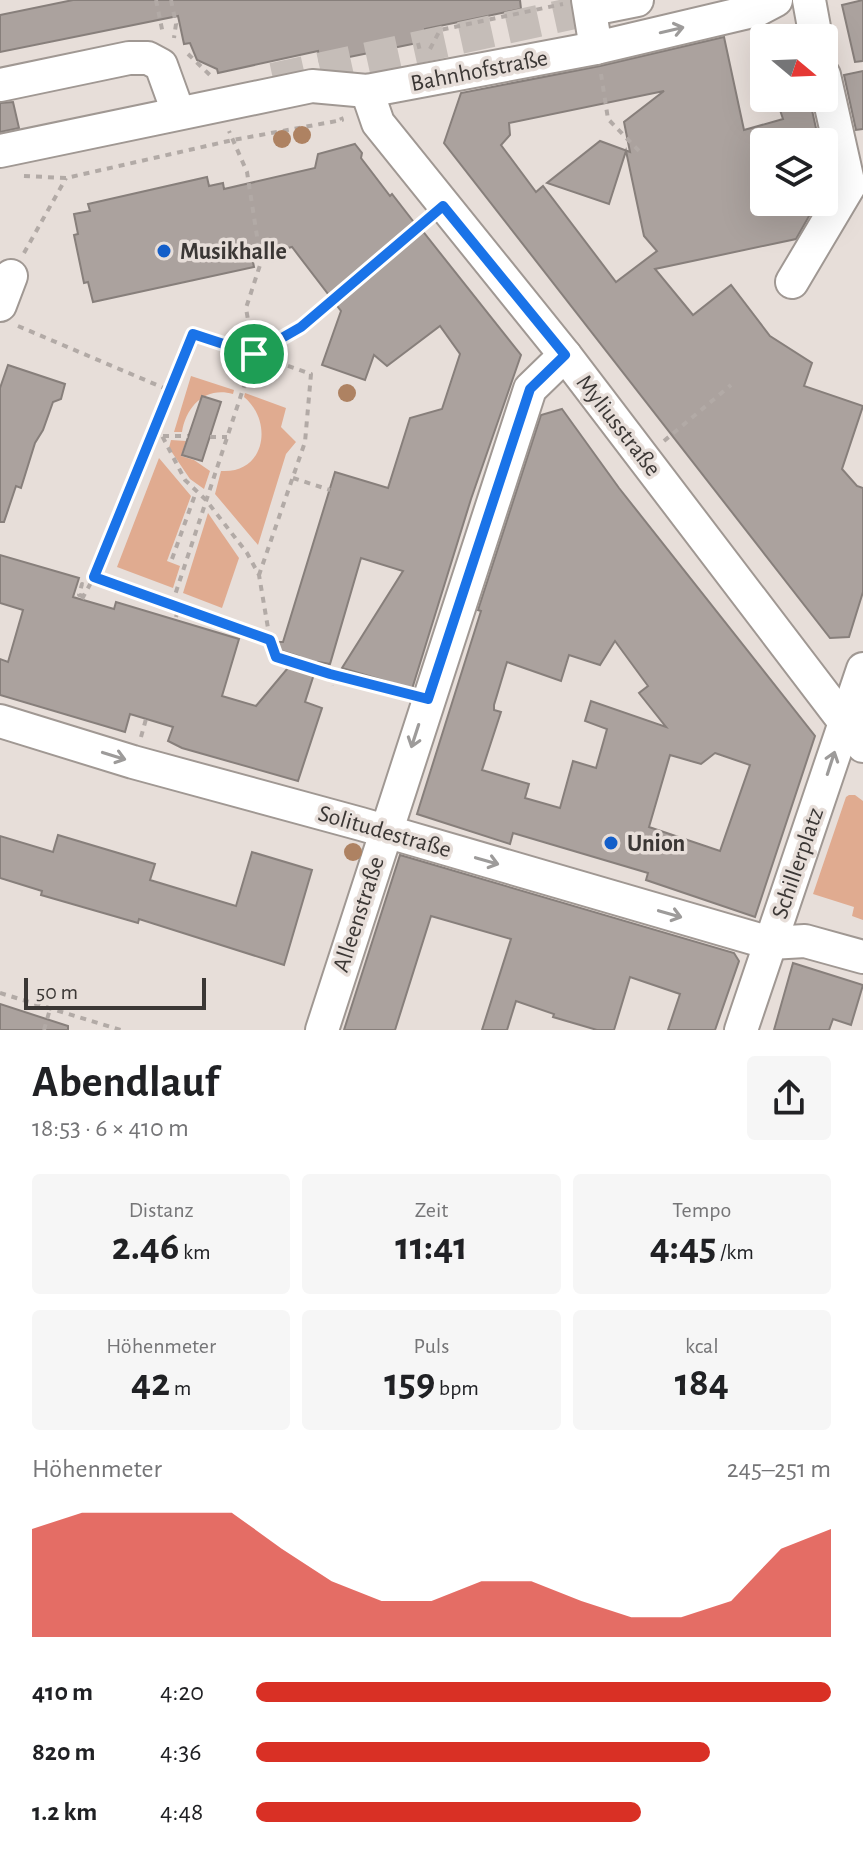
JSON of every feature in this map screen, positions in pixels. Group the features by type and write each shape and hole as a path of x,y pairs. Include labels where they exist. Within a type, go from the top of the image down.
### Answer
{"street":[{"path":"596,48 595,4 637,0"},
{"name":"Bahnhofstraße","path":"0,151 178,112 216,92 312,86 367,91 596,48 757,10 776,0"},
{"path":"809,0 813,24"},
{"path":"0,85 129,58 148,58 161,65 178,112"},
{"name":"Myliusstraße","path":"367,91 378,123 565,355 854,734"},
{"path":"792,282 849,186 832,112"},
{"name":"Alleenstraße","path":"322,1030 530,389 565,355"},
{"name":"Schillerplatz","path":"863,669 854,734 770,943 805,941 863,957"},
{"name":"Solitudestraße","path":"0,721 133,762 385,831 770,943"},
{"path":"741,1030 770,943"}],"path":[{"path":"156,0 161,31 174,38 178,32 171,0"},
{"path":"418,43 420,51 432,48 440,30 562,5 568,0"},
{"path":"596,48 608,119 640,152"},
{"path":"172,604 254,354 246,308 261,262 247,172 216,92 184,49"},
{"path":"21,176 66,178 233,140 342,120 332,87"},
{"path":"66,178 8,302 171,391"},
{"path":"254,354 301,327 443,206"},
{"path":"83,598 79,595 82,584 87,586 94,577 193,334 311,374 305,442 259,575"},
{"path":"663,443 731,385"},
{"path":"157,426 185,480 206,500 247,553 259,575 270,640 276,657 428,699"},
{"path":"162,436 188,436"},
{"path":"210,437 227,437"},
{"path":"293,478 330,490"},
{"path":"172,559 196,492"},
{"path":"94,577 270,640"},
{"path":"176,617 179,607"},
{"path":"330,674 332,686"},
{"path":"0,993 121,1030"},
{"path":"44,1030 50,1009"}],"shaded area":[{"path":"191,376 234,390 233,394 214,393 199,400 188,414 182,432 174,432"},
{"path":"245,393 286,408 281,427 296,442 286,454 258,545 215,494 221,471 236,470 247,464 256,455 260,444 262,432 259,420 244,397"},
{"path":"171,440 186,441 181,456 194,460 210,471 204,489 190,479 169,448"},
{"path":"159,458 191,496 167,561 180,566 173,588 117,567"},
{"path":"208,513 239,558 222,608 183,593"},
{"path":"849,795 863,801 863,920 852,916 854,907 813,894"}],"building":[{"path":"73,0 520,0 521,9 425,29 427,41 320,63 318,51 218,73 217,69 197,60 190,43 184,44 178,16 0,52 0,15"},
{"path":"863,0 863,61 855,62 842,5"},
{"path":"724,37 744,130 750,128 750,216 809,216 796,239 655,269 693,315 731,285 770,336 812,363 804,386 863,406 842,469 857,486 863,488 863,592 849,637 830,638 444,143 461,93 600,66","holes":["664,91 624,122 630,152 600,141 547,183 609,204 626,151 644,236 657,251 616,282 543,186 536,192 501,145 510,135 509,123"]},
{"path":"863,71 863,129 856,130 844,75"},
{"path":"13,102 19,128 0,132 0,103"},
{"path":"781,112 812,112 816,128 751,128 783,119"},
{"path":"355,144 362,153 361,158 390,196 392,194 421,229 521,355 471,499 412,689 342,668 403,571 361,558 330,664 318,662 305,702 322,708 298,781 182,748 168,741 173,727 130,714 125,732 0,695 0,659 8,662 23,610 0,603 0,555 79,578 73,597 114,609 116,602 239,639 222,696 256,706 298,656 269,647 269,642 283,642 335,472 388,488 410,418 442,409 460,354 440,326 387,366 374,355 365,380 322,365 341,311 292,247 252,257 254,267 93,302 88,282 84,283 74,235 78,234 74,214 90,211 88,204 207,177 209,186 223,183 224,189 315,168 318,154"},
{"path":"8,365 65,384 61,399 53,402 35,443 21,488 16,486 4,522 0,522 0,388"},
{"path":"202,396 221,402 202,461 182,455"},
{"path":"562,409 619,488 815,736 755,917 646,880 648,873 513,833 510,844 417,814 541,415","holes":["615,641 648,686 639,693 666,727 591,701 585,721 607,729 596,768 573,761 560,808 525,798 529,784 482,770 501,712 494,710 494,705 507,662 561,681 569,655 600,665","715,753 750,765 720,851 649,827 670,755 701,764"]},
{"path":"58,835 155,864 150,880 236,906 252,852 312,870 284,965 139,919 138,923 41,895 42,891 0,878 0,836 53,852"},
{"path":"400,855 734,953 739,961 715,1030 668,1030 680,994 630,977 614,1030 597,1030 553,1017 554,1014 516,1001 507,1030 482,1030 511,939 431,916 395,1030 344,1030"},
{"path":"793,963 863,985 851,1025 833,1019 829,1030 774,1030"},
{"path":"0,1004 68,1026 68,1030 0,1030"}],"tunnel":[{"path":"273,79 602,7"}],"place":[{"name":"Musikhalle","path":"164,251"},
{"name":"Union","path":"611,843"}],"route":[{"path":"443,206 565,355 530,389 428,699 276,657 270,640 94,577 193,334 254,354 301,327 443,206"}]}
